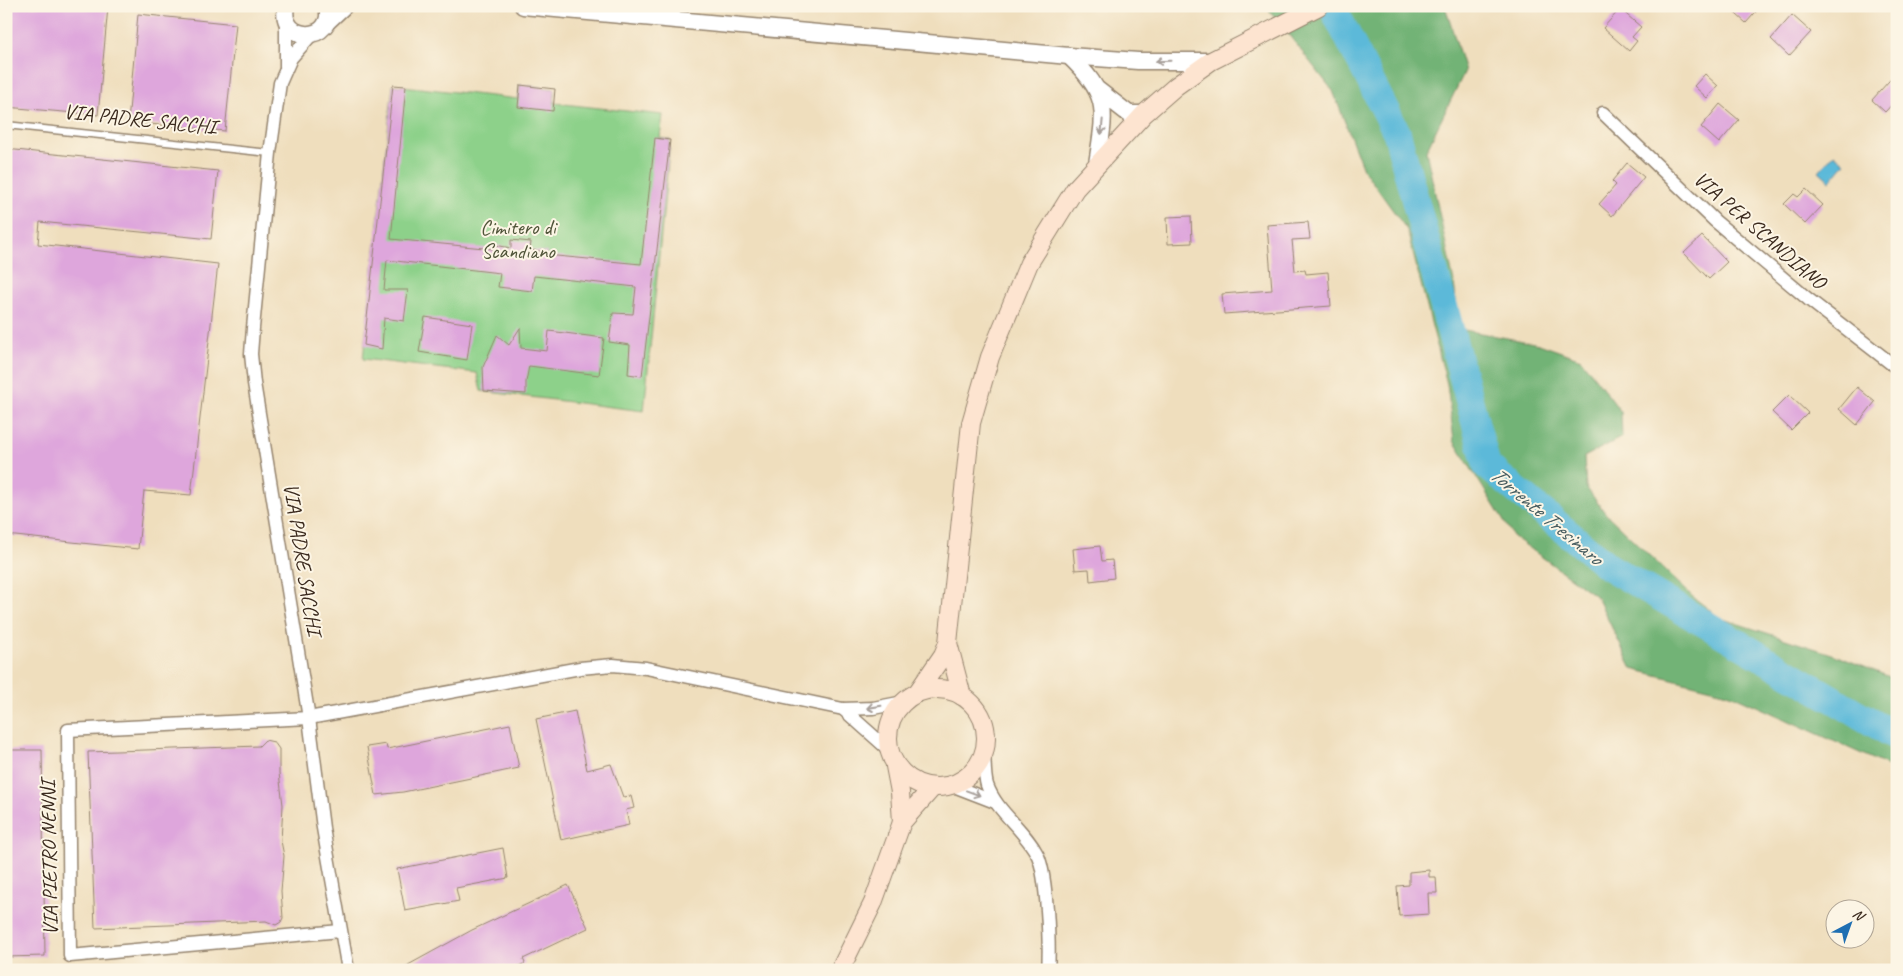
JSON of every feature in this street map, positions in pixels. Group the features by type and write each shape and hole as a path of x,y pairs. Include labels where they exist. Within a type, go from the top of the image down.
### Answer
{"main road":[{"path":"902,822 900,792 888,737 890,724 896,712 911,698 943,655 948,643 971,423 990,358 1029,262 1075,189 1144,114 1176,86 1211,61 1319,6"},
{"path":"948,643 962,696"},
{"path":"892,757 907,777 924,786 933,788 952,786 973,772 984,751 986,738 982,720 972,704 962,696 935,689 911,698"},
{"path":"840,970 873,903 902,822 933,788"}],"street":[{"path":"286,13 293,30 306,35 318,32 327,14 344,6"},
{"path":"523,6 1069,56 1138,61 1211,61"},
{"name":"VIA PADRE SACCHI","path":"286,13 286,66"},
{"name":"VIA PADRE SACCHI","path":"312,34 286,66 280,82 270,153 251,354 254,383 309,718 323,828 348,970"},
{"path":"1069,56 1088,75 1098,90 1129,114 1144,114"},
{"path":"1097,164 1103,112 1098,90"},
{"name":"VIA PER SCANDIANO","path":"1603,113 1715,221 1808,299 1897,368"},
{"path":"309,718 580,668 613,665 656,669 843,709 873,708 911,698"},
{"path":"843,709 892,757"},
{"name":"VIA PIETRO NENNI","path":"309,718 68,730 70,956 340,932"},
{"path":"984,751 986,783 995,802 1022,832 1038,856 1045,882 1048,970"},
{"path":"952,786 995,802"}],"lane":[{"name":"VIA PADRE SACCHI","path":"6,125 270,153"}],"green space":[{"path":"1266,6 1332,6 1337,17 1358,6 1445,6 1465,71 1426,151 1454,282 1459,329 1539,344 1581,359 1621,412 1622,437 1584,457 1586,487 1606,514 1693,597 1720,618 1835,655 1897,680 1897,770 1728,693 1632,669 1597,597 1513,536 1454,441 1447,384 1407,230 1363,169 1333,91"},
{"name":"Cimitero di Scandiano","path":"393,85 518,99 520,85 555,89 554,103 663,115 660,138 670,140 644,411 481,391 477,373 363,359"}],"water":[{"path":"1834,154 1845,163 1830,181 1819,171"}],"building":[{"path":"9,6 108,7 98,115 6,107 6,38"},
{"path":"1727,6 1761,6 1746,23"},
{"path":"1620,9 1641,27 1632,37 1637,41 1629,51 1603,28"},
{"path":"138,14 236,24 225,131 128,122"},
{"path":"1792,15 1811,32 1789,56 1771,39"},
{"path":"1897,72 1897,99 1885,112 1872,100"},
{"path":"1705,74 1718,86 1707,98 1694,86"},
{"path":"393,85 406,86 391,239 494,249 495,245 511,248 511,240 531,242 530,250 547,252 546,255 641,264 655,138 670,140 642,376 628,374 630,345 609,342 613,313 633,314 636,287 534,276 532,291 498,287 500,273 387,260 384,290 408,290 404,321 384,318 382,349 364,345"},
{"path":"520,85 555,89 553,111 518,107"},
{"path":"1720,104 1739,120 1719,143 1701,127"},
{"path":"6,149 218,171 211,239 40,222 38,244 218,264 191,495 144,491 138,549 6,535"},
{"path":"1627,163 1644,177 1612,216 1599,204 1616,185 1612,181"},
{"path":"1806,189 1823,205 1805,224 1784,204 1794,194 1798,197"},
{"path":"1191,216 1192,243 1168,244 1167,217"},
{"path":"1308,222 1310,239 1292,240 1295,271 1305,270 1306,274 1328,272 1331,306 1224,314 1222,294 1272,290 1267,225"},
{"path":"1702,236 1727,262 1709,279 1684,253"},
{"path":"425,317 472,324 467,360 419,352"},
{"path":"520,328 521,348 547,351 549,331 604,338 599,375 529,366 526,394 484,391 483,367 497,335 509,345"},
{"path":"1857,387 1875,402 1857,425 1839,409"},
{"path":"1789,395 1808,413 1791,430 1772,412"},
{"path":"1100,546 1102,561 1112,560 1114,578 1090,581 1089,569 1075,570 1073,549"},
{"path":"575,711 587,770 611,764 623,797 631,796 634,808 626,810 629,825 561,840 536,719"},
{"path":"510,724 519,768 403,792 376,795 367,747 386,744 387,749"},
{"path":"265,740 274,742 279,749 279,773 283,805 281,841 284,856 281,891 283,918 281,922 276,925 266,921 95,928 88,752 259,746"},
{"path":"6,750 42,750 45,956 6,957"},
{"path":"503,848 508,878 456,888 459,901 405,911 397,869"},
{"path":"1429,870 1429,877 1436,877 1437,893 1428,893 1429,914 1399,916 1397,886 1409,885 1409,872"},
{"path":"568,885 588,928 523,959 525,963 511,970 399,970 472,930"}],"waterway":[{"name":"Torrente Tresinaro","path":"1332,6 1397,133 1487,466 1609,567 1897,737"}]}
